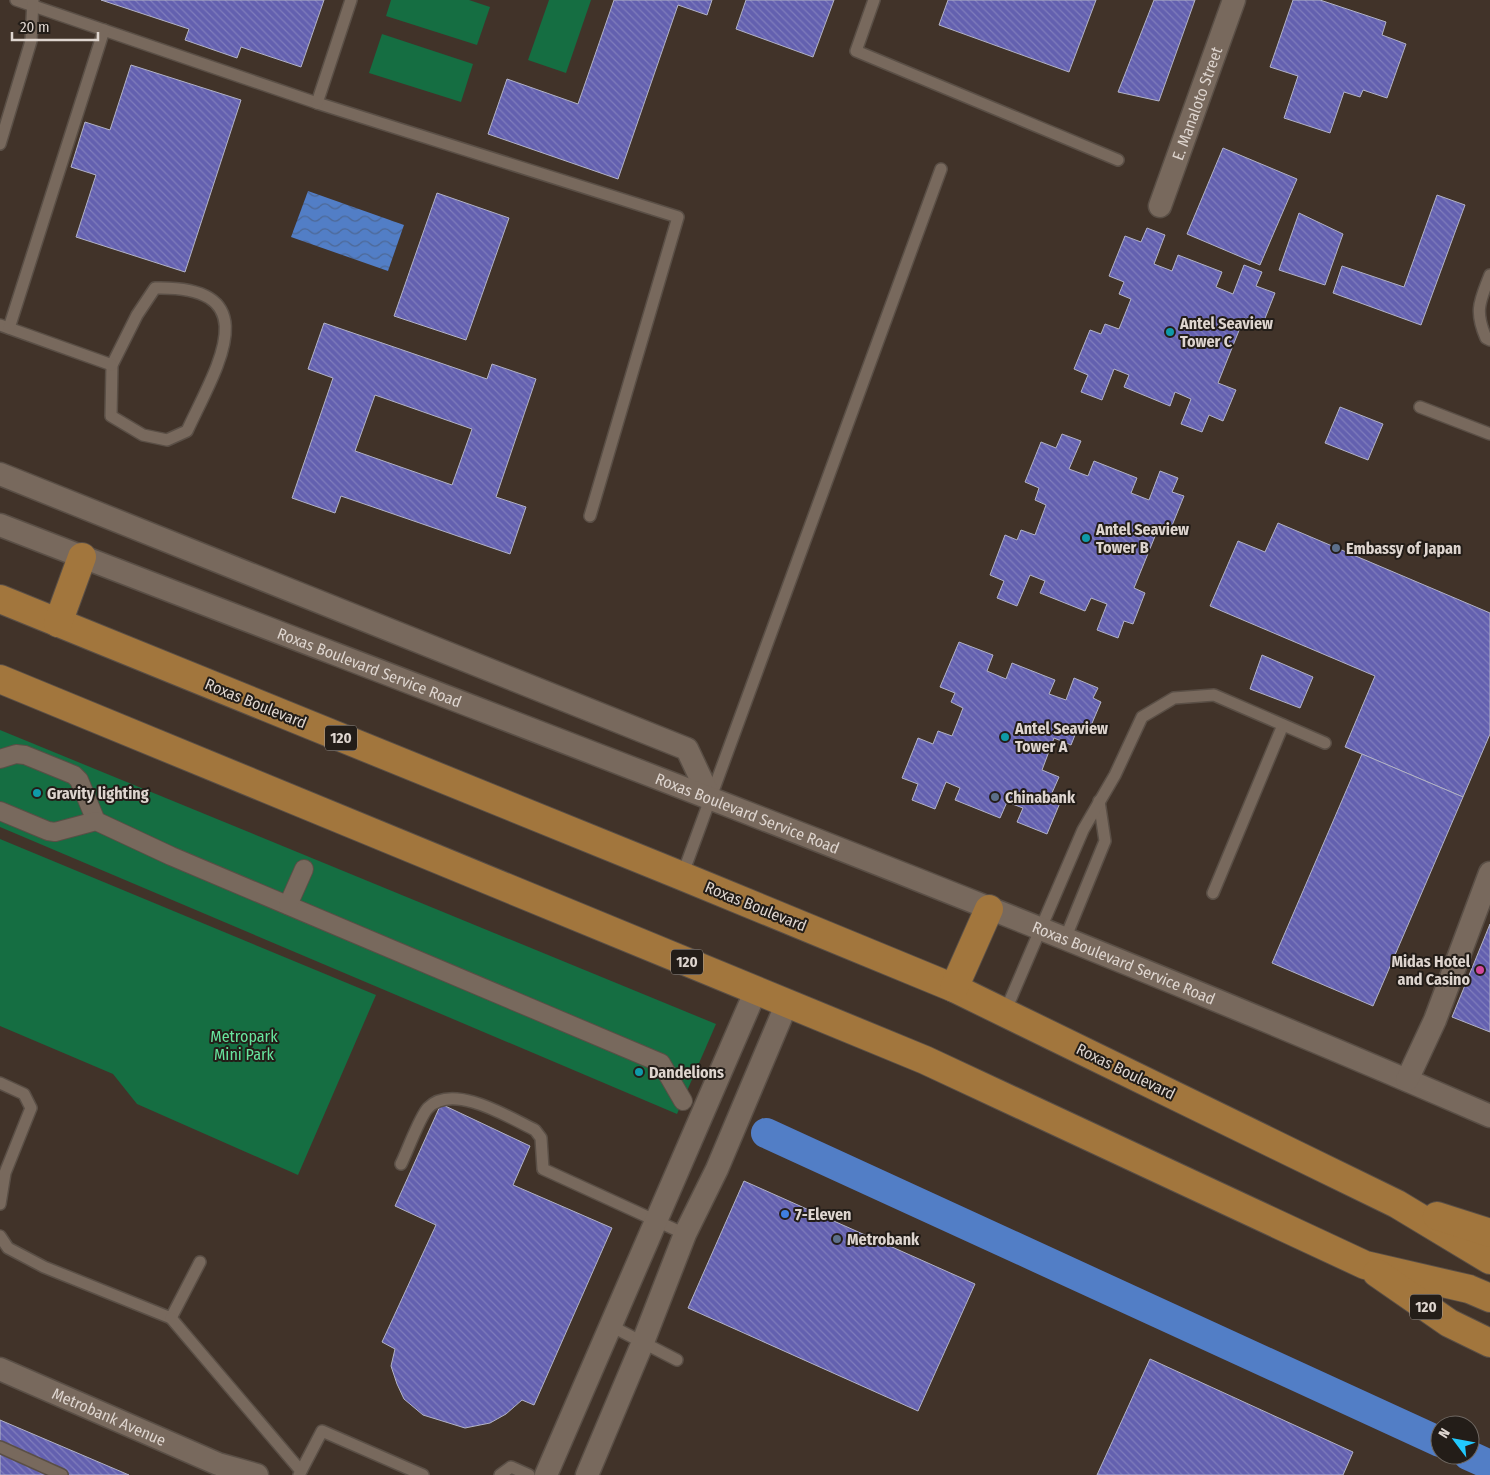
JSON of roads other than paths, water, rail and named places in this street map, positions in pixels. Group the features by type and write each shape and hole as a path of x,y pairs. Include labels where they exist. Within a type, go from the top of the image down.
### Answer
{"highway":[{"path":"58,623 82,557"},
{"name":"Roxas Boulevard","path":"0,599 954,988 1397,1204 1490,1260"},
{"name":"120","path":"0,679 925,1060 1366,1265 1449,1323 1490,1343"},
{"path":"954,988 989,909"},
{"name":"120","path":"1397,1204 1490,1233"},
{"name":"120","path":"1366,1265 1469,1289 1490,1298"}],"street":[{"name":"E. Manaloto Street","path":"1160,206 1234,0"},
{"path":"0,474 687,749 710,798"},
{"name":"Roxas Boulevard Service Road","path":"0,525 710,798 1041,929 1490,1116"},
{"path":"0,759 16,754 25,755 74,775 80,780 96,821"},
{"path":"0,811 48,831 55,832 96,821 288,905 661,1063 682,1101"},
{"path":"288,905 304,870"},
{"path":"1407,1080 1435,1020 1490,873"},
{"path":"546,1475 756,990"},
{"path":"587,1475 644,1342 685,1234 717,1169 787,1003"},
{"path":"684,1156 717,1169"},
{"name":"Metrobank Avenue","path":"0,1369 226,1470 257,1475"}],"lane":[{"path":"16,0 32,3 104,30 317,103 678,216 590,516"},
{"path":"317,103 351,0"},
{"path":"874,0 856,50 1118,160"},
{"path":"0,144 31,40 32,3"},
{"path":"104,30 4,326 112,364"},
{"path":"682,876 941,169"},
{"path":"1490,275 1478,306 1486,338 1490,340"},
{"path":"155,288 176,288 198,293 218,304 227,322 224,350 188,431 167,440 143,435 111,416 112,364 137,315 155,288"},
{"path":"1420,407 1490,434"},
{"path":"1005,1012 1083,830 1115,775 1142,717 1174,698 1214,695 1325,743"},
{"path":"1213,893 1283,725"},
{"path":"1065,939 1105,841 1099,801"},
{"path":"0,1083 24,1094 31,1108 5,1173 0,1204"},
{"path":"402,1164 428,1108 442,1100 472,1100 535,1130 541,1138 543,1169 655,1222 685,1234"},
{"path":"0,1236 8,1248 44,1267 172,1318 300,1473 322,1431 424,1475"},
{"path":"172,1318 200,1262"},
{"path":"611,1326 677,1360"},
{"path":"0,1447 62,1475"},
{"path":"500,1475 510,1467 529,1475"}],"water":[{"path":"308,191 404,225 388,271 291,237"}],"waterway":[{"path":"766,1133 1430,1437"},
{"path":"1480,1460 1490,1465"}],"place":[{"name":"Antel Seaview Tower C","path":"1170,332"},
{"name":"Antel Seaview Tower B","path":"1086,538"},
{"name":"Embassy of Japan","path":"1336,548"},
{"name":"Antel Seaview Tower A","path":"1005,737"},
{"name":"Gravity lighting","path":"37,793"},
{"name":"Chinabank","path":"995,797"},
{"name":"Midas Hotel and Casino","path":"1480,970"},
{"name":"Dandelions","path":"639,1072"},
{"name":"7-Eleven","path":"785,1214"},
{"name":"Metrobank","path":"837,1239"}],"park label":[{"name":"Metropark Mini Park","path":"244,1045"}]}
